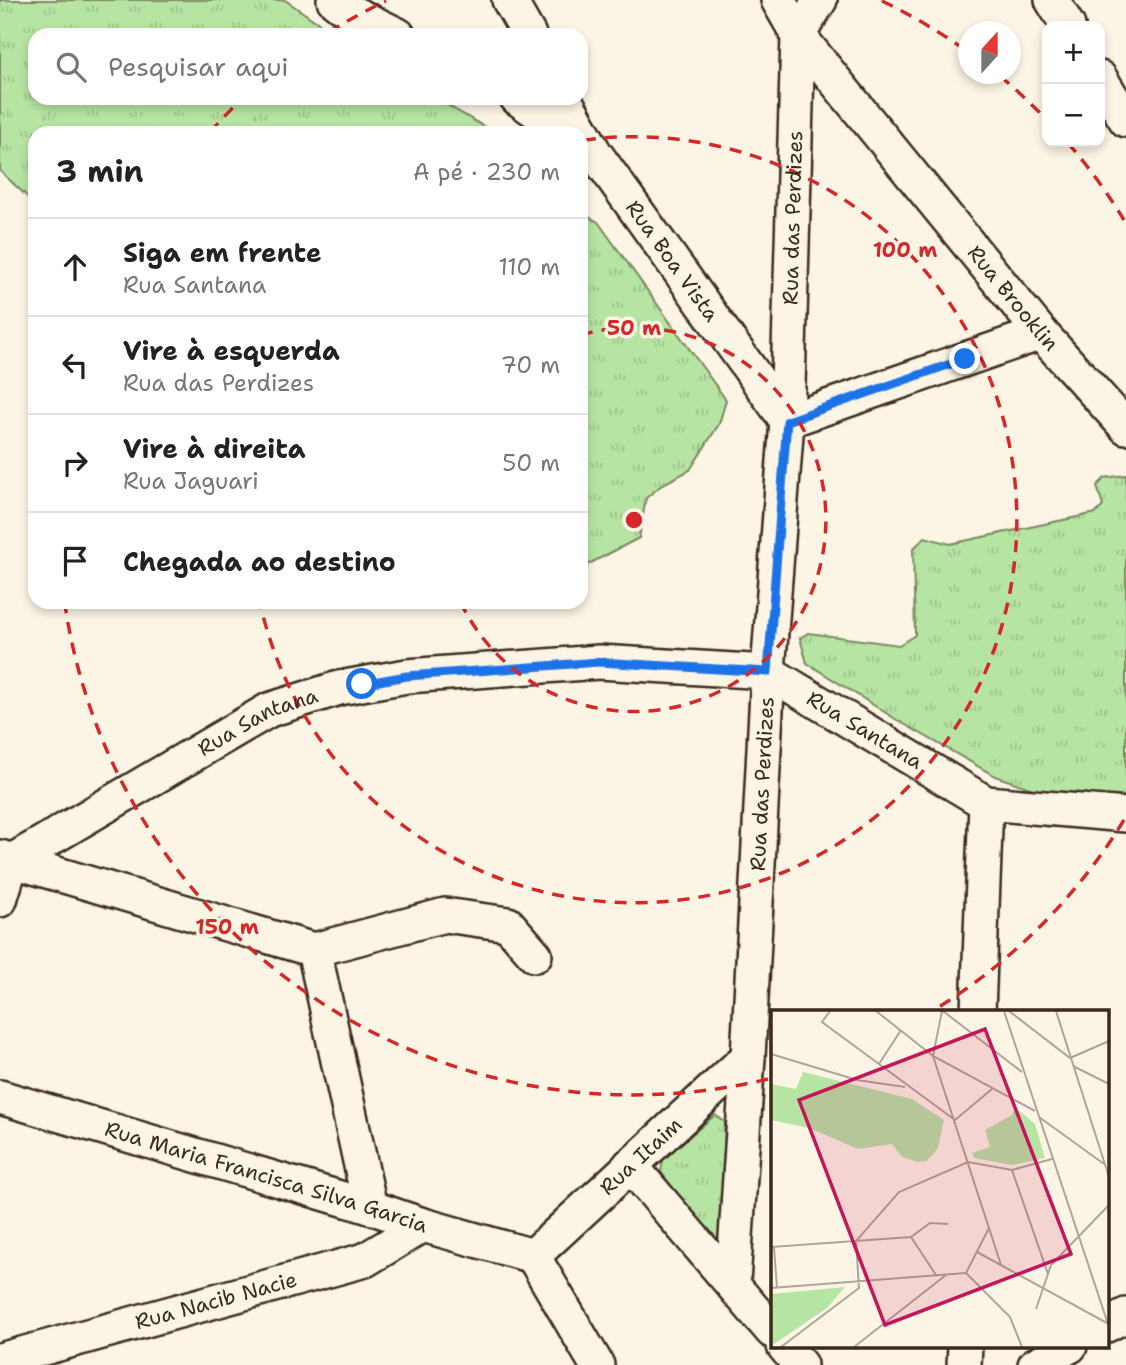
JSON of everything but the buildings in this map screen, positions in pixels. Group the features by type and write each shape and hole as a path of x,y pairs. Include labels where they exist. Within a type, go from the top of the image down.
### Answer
{"street":[{"path":"334,0 347,10 384,28"},
{"path":"509,0 525,28"},
{"name":"Rua Brooklin","path":"778,0 798,36 1041,333 1126,427"},
{"name":"Rua das Perdizes","path":"733,1282 768,672 787,421 798,36 820,0"},
{"path":"1052,0 1065,21"},
{"path":"1104,84 1126,120"},
{"path":"527,105 557,126"},
{"name":"Rua Boa Vista","path":"567,105 577,126"},
{"name":"Rua Boa Vista","path":"588,148 787,421"},
{"path":"787,421 1041,333"},
{"name":"Rua Santana","path":"6,859 269,710 339,688 407,676 599,662 768,672 986,803 1126,815"},
{"path":"978,1010 986,803"},
{"path":"0,900 6,859 314,950 445,915 508,925 535,955"},
{"path":"314,950 370,1207"},
{"name":"Rua Itaim","path":"533,1256 748,1057"},
{"name":"Rua Maria Francisca Silva Garcia","path":"0,1097 370,1207 424,1226 533,1256"},
{"path":"630,1165 733,1282 771,1330"},
{"name":"Rua Nacib Nacie","path":"0,1360 365,1261 424,1226"},
{"path":"533,1256 597,1365"},
{"path":"1108,1324 1126,1315"},
{"path":"786,1348 800,1365"},
{"path":"1035,1365 1066,1348"}],"green space":[{"path":"0,0 285,0 326,28 28,28 28,105 447,105 483,126 28,126 28,197 0,171"},
{"path":"588,216 598,222 726,400 719,424 690,470 663,484 646,498 639,538 588,564"},
{"path":"1126,475 1126,801 1039,791 995,776 897,720 807,663 800,638 808,633 899,645 915,635 913,549 925,537 950,544 1096,513 1103,506 1097,486 1105,478"},
{"path":"715,1115 725,1122 721,1238 714,1242 661,1172 663,1159"}],"route":[{"path":"362,684 407,676 599,662 768,672 787,421 965,359"}]}
